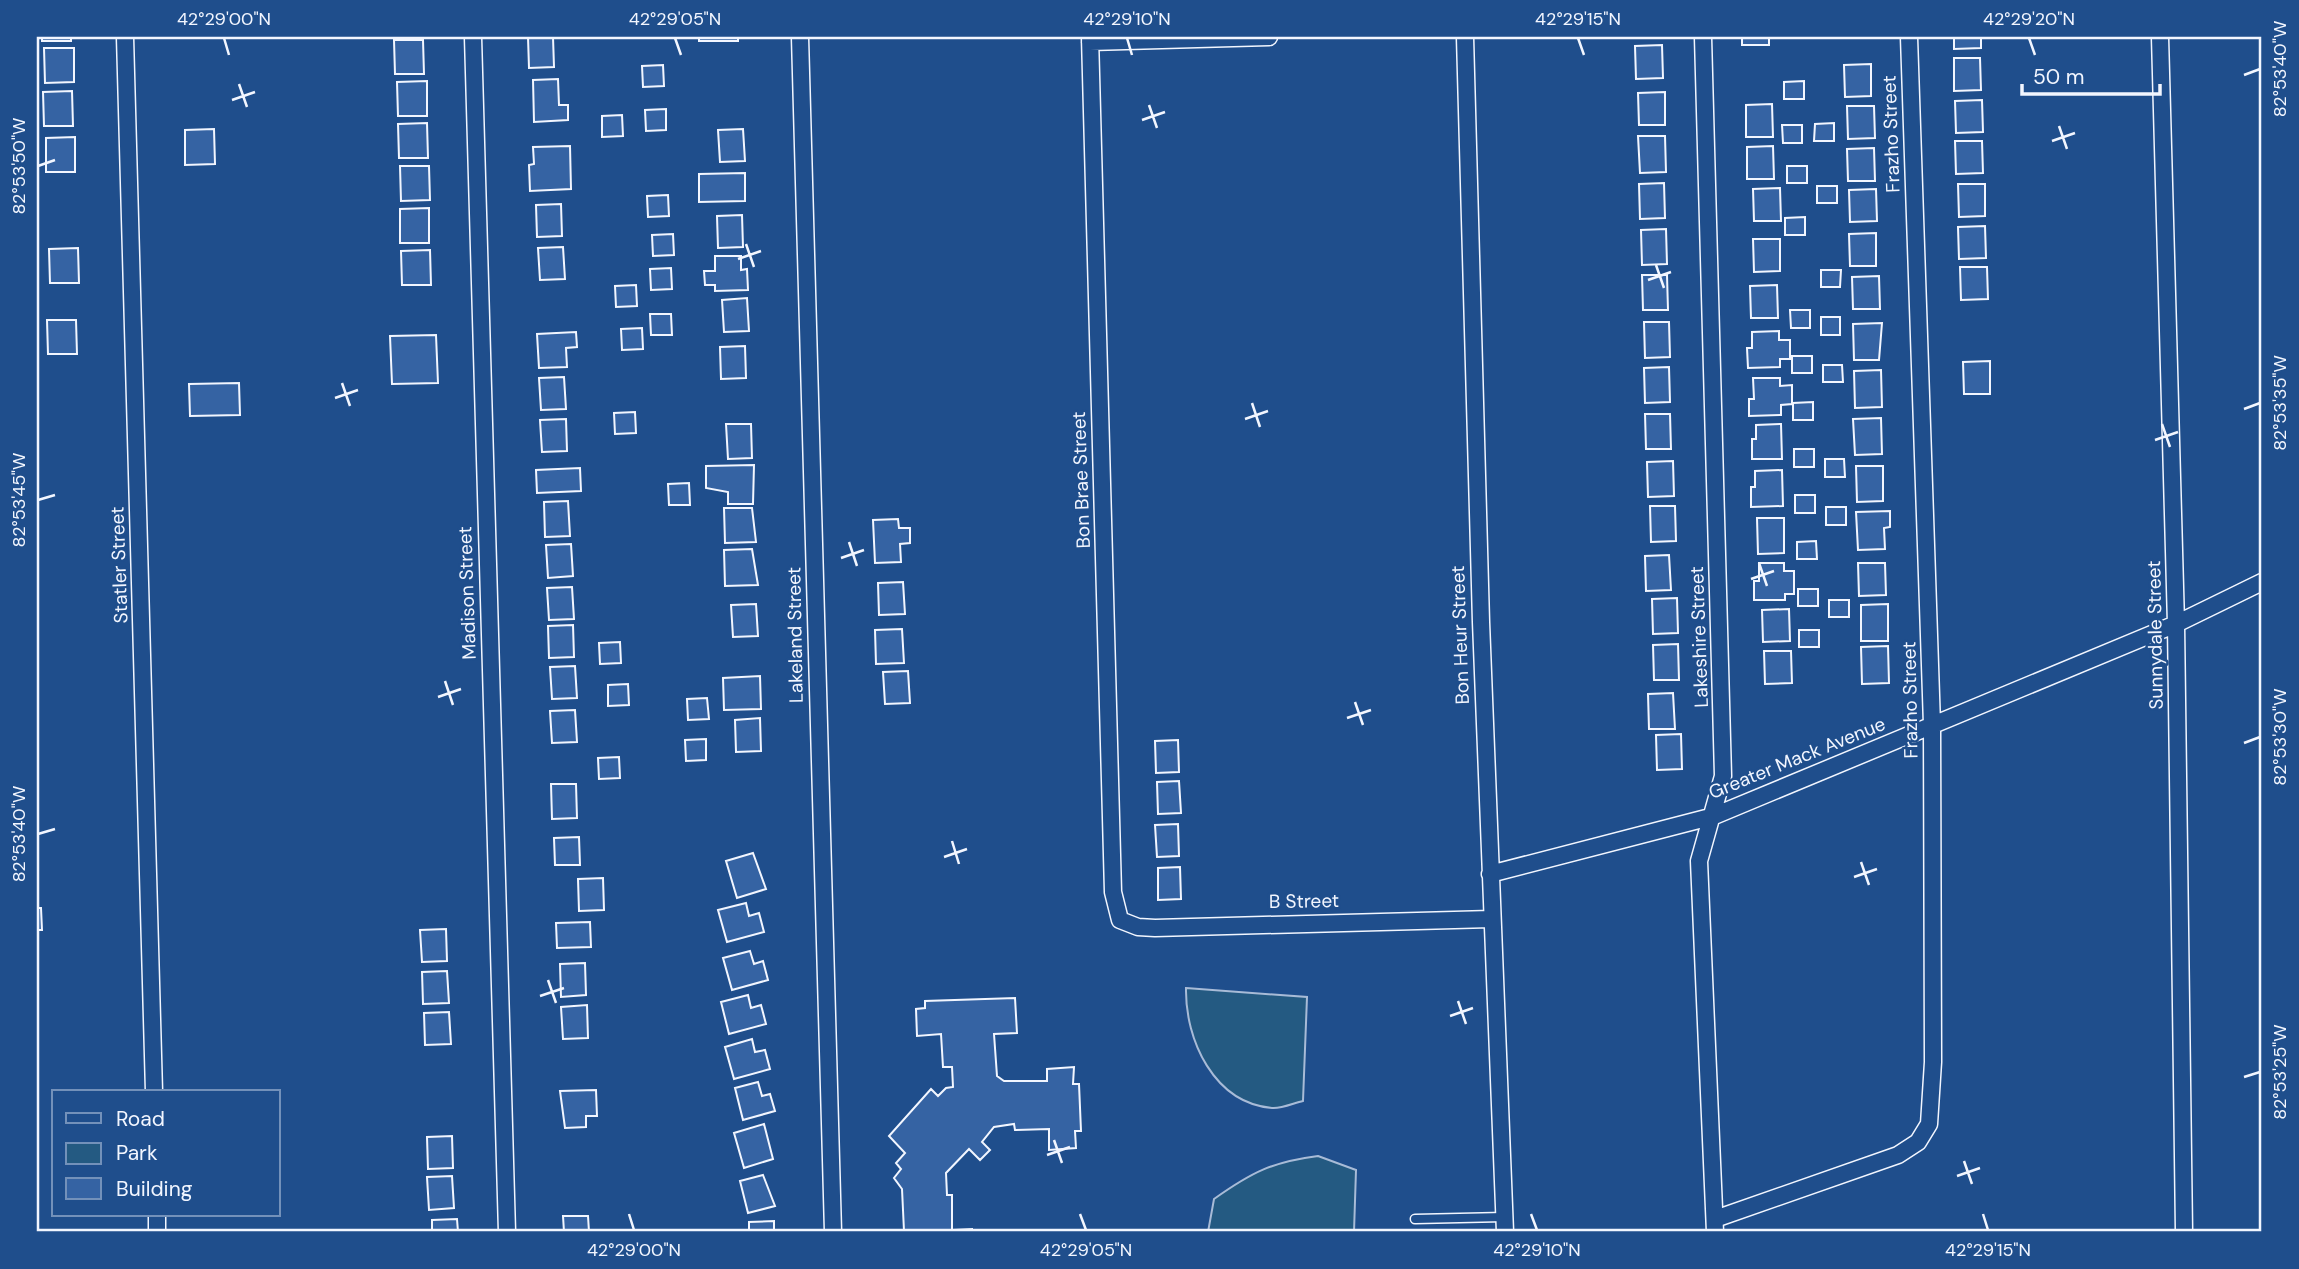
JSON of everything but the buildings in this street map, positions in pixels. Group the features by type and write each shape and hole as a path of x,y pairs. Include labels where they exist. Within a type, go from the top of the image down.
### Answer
{"street":[{"name":"Statler Street","path":"125,37 154,1090"},
{"name":"Madison Street","path":"473,37 507,1232"},
{"name":"Lakeland Street","path":"800,37 833,1232"},
{"path":"1090,39 1269,37"},
{"name":"Bon Heur Street","path":"1465,37 1491,919 1504,1224"},
{"name":"Lakeshire Street","path":"1703,37 1723,776 1714,816 1699,861 1715,1226"},
{"name":"Frazho Street","path":"1715,1226 1898,1155 1918,1142 1929,1124 1933,1062 1932,725 1909,37"},
{"name":"Sunnydale Street","path":"2160,37 2176,624 2184,1232"},
{"name":"Bon Brae Street","path":"1090,39 1113,892 1120,920"},
{"name":"Greater Mack Avenue","path":"1490,874 1714,816 2176,624 2262,582"},
{"name":"B Street","path":"1120,920 1138,928 1155,928 1491,919"}],"lane":[{"path":"1415,1219 1504,1224"}],"green space":[{"path":"1186,988 1307,997 1303,1101 1276,1108 1252,1104 1219,1082 1197,1048 1187,1008"},
{"path":"1318,1156 1356,1170 1354,1232 1208,1232 1214,1199 1227,1190 1251,1175 1275,1165"}]}
